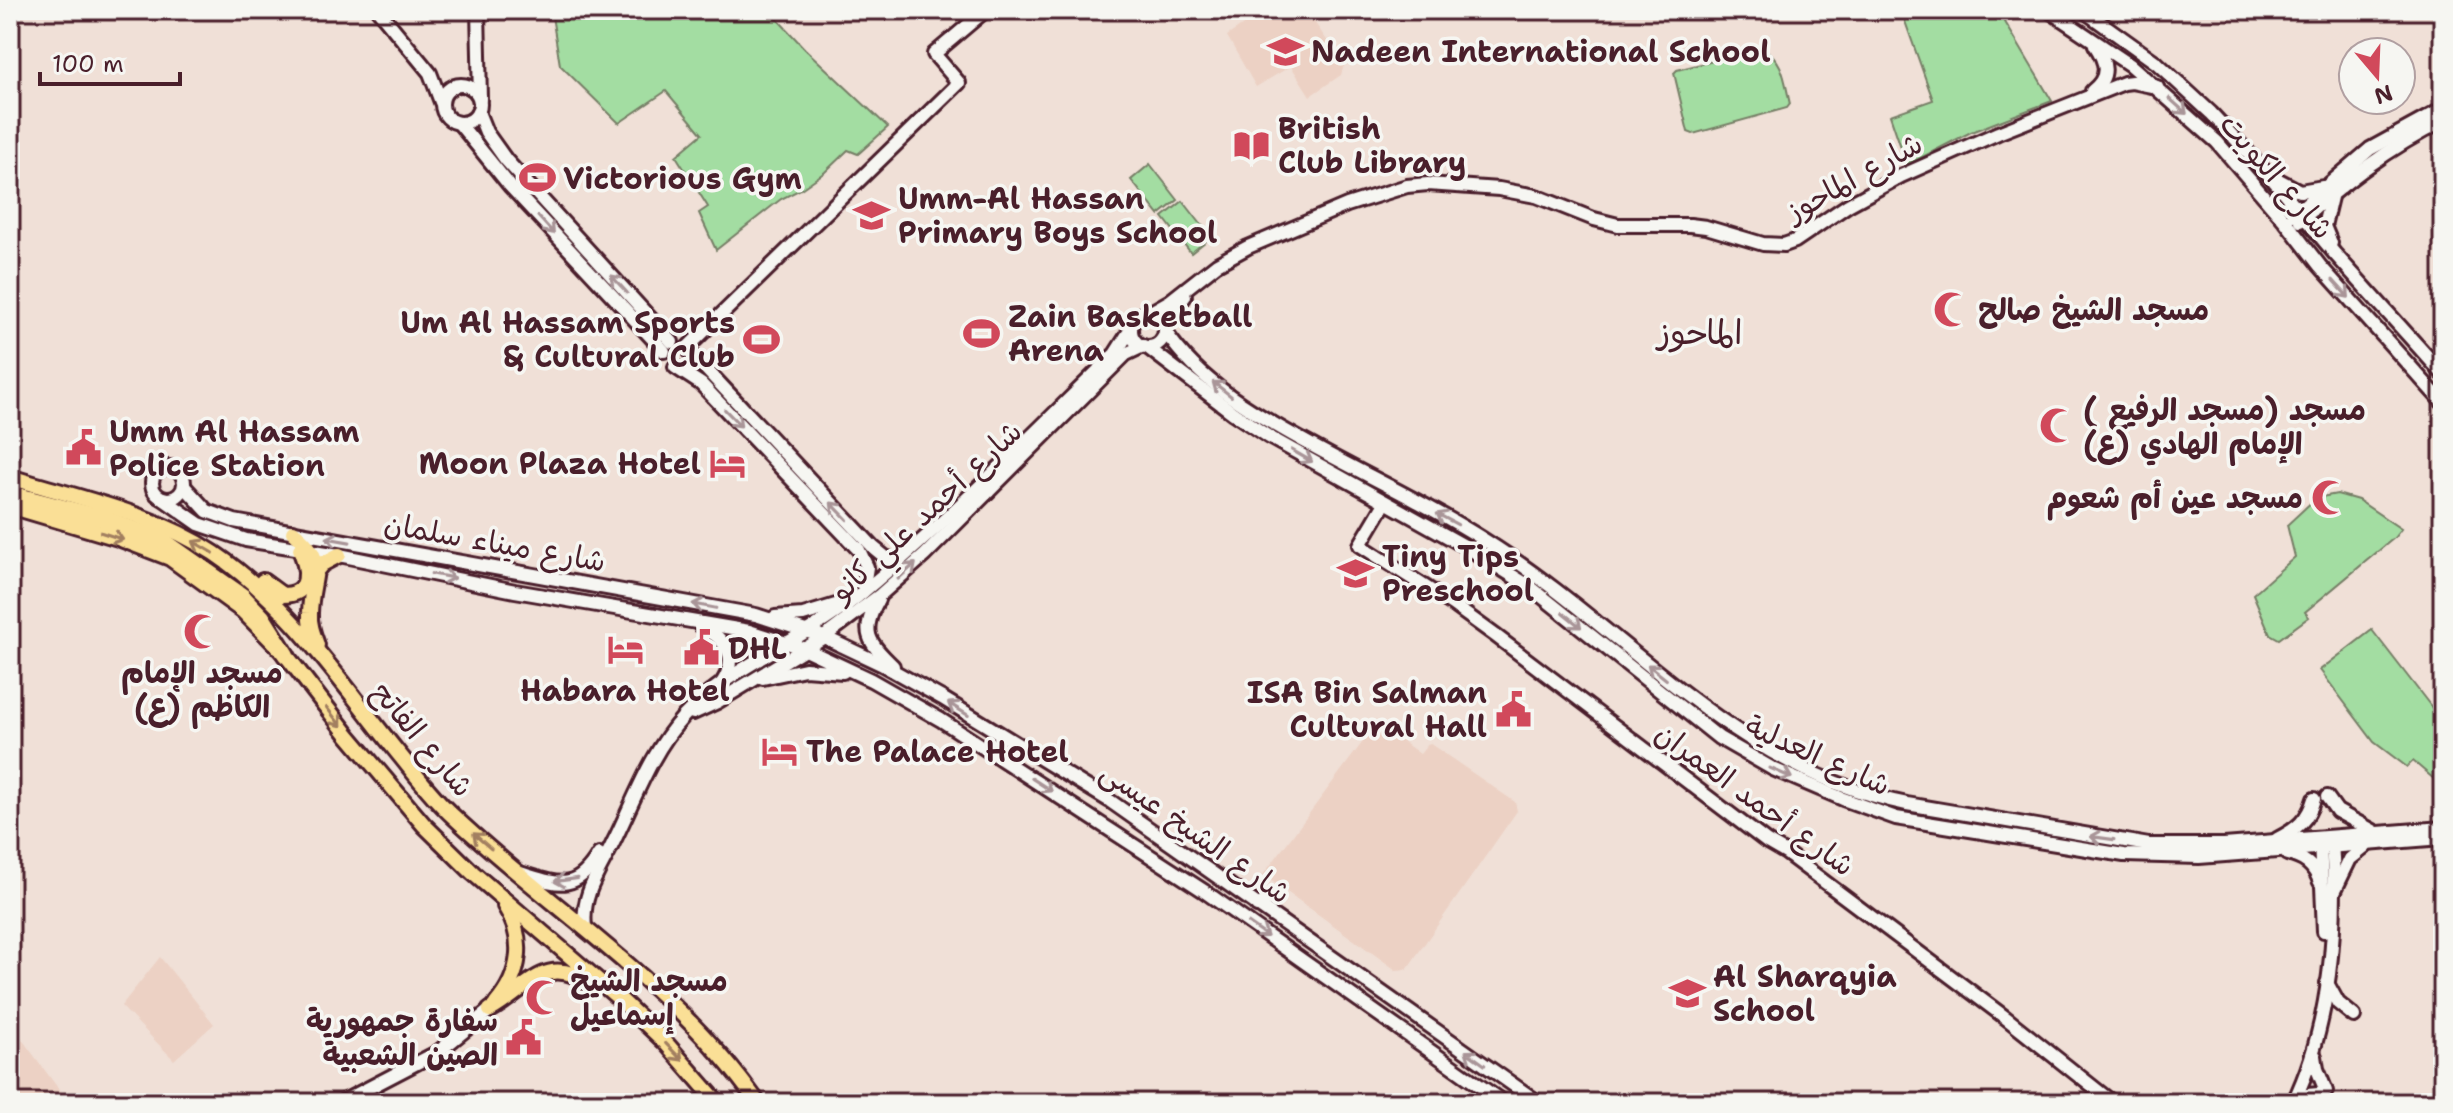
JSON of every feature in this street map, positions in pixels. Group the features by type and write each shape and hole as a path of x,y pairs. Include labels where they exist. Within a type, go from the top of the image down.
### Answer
{"highway":[{"path":"10,494 101,518 162,540 242,596 262,617 286,655"}],"main road":[{"path":"378,10 430,73 446,116 459,123 510,186 668,346"},
{"path":"459,123 472,119 478,107 478,10"},
{"path":"675,367 686,363 689,350 959,83 934,54 986,10"},
{"name":"شارع الكويت","path":"2048,10 2130,65 2217,142 2320,266 2443,403"},
{"name":"شارع الكويت","path":"2083,10 2174,78 2211,113 2443,374"},
{"path":"2084,98 2100,85 2105,74 2104,58 2090,38"},
{"path":"442,103 447,92 473,77 479,61"},
{"path":"430,73 474,91 486,132 506,160 668,346 667,362 701,384 859,550 867,567 858,596 803,615 756,615"},
{"name":"شارع الماحوز","path":"1199,277 1231,256 1266,239 1358,201 1407,186 1453,185 1514,191 1553,201 1594,219 1632,227 1706,227 1749,241 1784,245 1901,176 2084,98 2132,82 2157,87"},
{"path":"2289,225 2328,192 2370,149 2443,109"},
{"path":"2270,176 2300,191 2328,192 2409,138 2443,121"},
{"path":"2328,192 2324,226 2335,254"},
{"path":"1199,277 1176,306 1157,344 1145,346 1136,341 1131,329 1139,316 1170,301 1199,277"},
{"path":"1149,313 1159,317 1165,328"},
{"name":"شارع العدلية","path":"1165,328 1185,357 1248,409 1487,541 1551,587 1679,691 1789,761 1846,786 1891,800 2149,845 2271,848"},
{"name":"شارع أحمد علي كانو","path":"685,715 709,706 805,649 880,595 1115,354 1131,329"},
{"path":"668,346 683,342 874,548 898,562"},
{"name":"شارع العدلية","path":"1145,346 1269,437 1468,548 1529,586 1712,733 1773,769 1843,799 1896,818 2124,855 2186,858 2374,839 2443,838"},
{"name":"شارع أحمد علي كانو","path":"630,804 650,763 685,715 719,686 858,596 951,520 1126,354 1145,346"},
{"path":"172,468 182,476 184,486 176,496 162,498 154,491 152,481 161,469 172,468"},
{"name":"شارع الفاتح","path":"10,477 146,519 186,538 237,569 301,630 453,817 585,927 696,1028 758,1103"},
{"name":"شارع ميناء سلمان","path":"184,486 200,505 218,516 756,615 807,630"},
{"name":"شارع ميناء سلمان","path":"162,498 199,524 246,540 694,621 788,641"},
{"name":"شارع أحمد العمران","path":"1385,503 1360,545 1496,636 1767,842 1979,997 2113,1103"},
{"name":"شارع الفاتح","path":"10,506 118,538 170,558 243,611 286,655 341,727 448,850 622,1001 688,1066 718,1103"},
{"path":"293,532 307,550 316,571"},
{"path":"237,569 251,572 282,595 297,593 303,588 307,550"},
{"path":"321,656 309,615 316,571 339,555"},
{"path":"880,595 867,623 869,637 880,653 907,679"},
{"path":"694,621 711,631 727,648 729,669 719,686"},
{"name":"شارع الشيخ عيسى","path":"807,630 907,679 1110,801 1539,1103"},
{"name":"شارع الشيخ عيسى","path":"788,641 871,680 941,720 1204,891 1504,1103"},
{"path":"745,684 805,669 831,670 871,680"},
{"path":"1678,706 1710,719 1719,719"},
{"path":"2271,848 2302,823 2320,798 2374,839 2350,859 2329,893 2315,1025 2305,1064 2286,1103"},
{"path":"518,873 557,883 575,881 585,875 630,804"},
{"path":"585,927 584,910 588,892 630,804"},
{"name":"شارع العدلية","path":"2374,839 2443,828"},
{"path":"2295,1103 2316,1046 2327,983 2329,893 2326,843"},
{"path":"2271,848 2308,863 2329,893"},
{"path":"490,1010 512,982 518,962 516,931 499,896"},
{"path":"1257,906 1275,896"},
{"path":"340,1103 438,1052 538,977 555,971 574,973 607,996 622,1001"},
{"path":"2327,983 2338,1003 2354,1016"},
{"path":"2295,1103 2307,1095 2323,1092 2317,1069 2316,1046"}],"shaded area":[{"name":"Nadeen International School","path":"1262,10 1306,10 1344,65 1341,75 1310,96 1291,66 1256,87 1227,36"},
{"path":"1377,723 1420,754 1429,743 1515,802 1517,811 1407,969 1396,970 1263,875"},
{"path":"160,957 214,1024 174,1060 121,1006"},
{"path":"10,1023 69,1103 10,1103"}],"green space":[{"path":"551,10 769,10 805,49 888,127 858,154 848,150 825,172 781,199 716,250 699,213 708,207 676,156 702,134 666,91 619,123 560,65"},
{"path":"1901,10 2012,10 2005,22 2052,101 1971,132 1907,165 1890,115 1933,100"},
{"path":"1762,49 1775,58 1782,72 1790,104 1787,108 1693,134 1688,132 1674,73"},
{"path":"1150,164 1178,200 1159,215 1131,180"},
{"path":"1183,201 1211,237 1191,253 1163,217"},
{"path":"2337,494 2358,500 2401,529 2305,612 2309,617 2279,639 2270,634 2253,594 2295,557 2287,525 2316,498"},
{"path":"2372,630 2443,722 2443,768 2434,779 2413,761 2407,767 2374,742 2320,670"}],"place":[{"name":"Nadeen International School","path":"1285,51"},
{"name":"British Club Library","path":"1252,145"},
{"name":"Victorious Gym","path":"537,178"},
{"name":"Umm-Al Hassan Primary Boys School","path":"872,215"},
{"name":"مسجد الشيخ صالح","path":"1952,309"},
{"name":"Zain Basketball Arena","path":"982,333"},
{"name":"Um Al Hassam Sports & Cultural Club","path":"761,339"},
{"name":"( مسجد الرفيع) مسجد الإمام الهادي (ع)","path":"2057,426"},
{"name":"Umm Al Hassam Police Station","path":"83,448"},
{"name":"Moon Plaza Hotel","path":"727,463"},
{"name":"مسجد عين أم شعوم","path":"2329,497"},
{"name":"Tiny Tips Preschool","path":"1356,573"},
{"name":"مسجد الإمام الكاظم (ع)","path":"202,631"},
{"name":"DHL","path":"702,648"},
{"name":"Habara Hotel","path":"625,649"},
{"name":"ISA Bin Salman Cultural Hall","path":"1513,709"},
{"name":"The Palace Hotel","path":"780,751"},
{"name":"Al Sharqyia School","path":"1687,993"},
{"name":"مسجد الشيخ إسماعيل","path":"544,997"},
{"name":"سفارة جمهورية الصين الشعبية","path":"524,1037"}],"district":[{"name":"الماحوز","path":"1700,332"}]}
